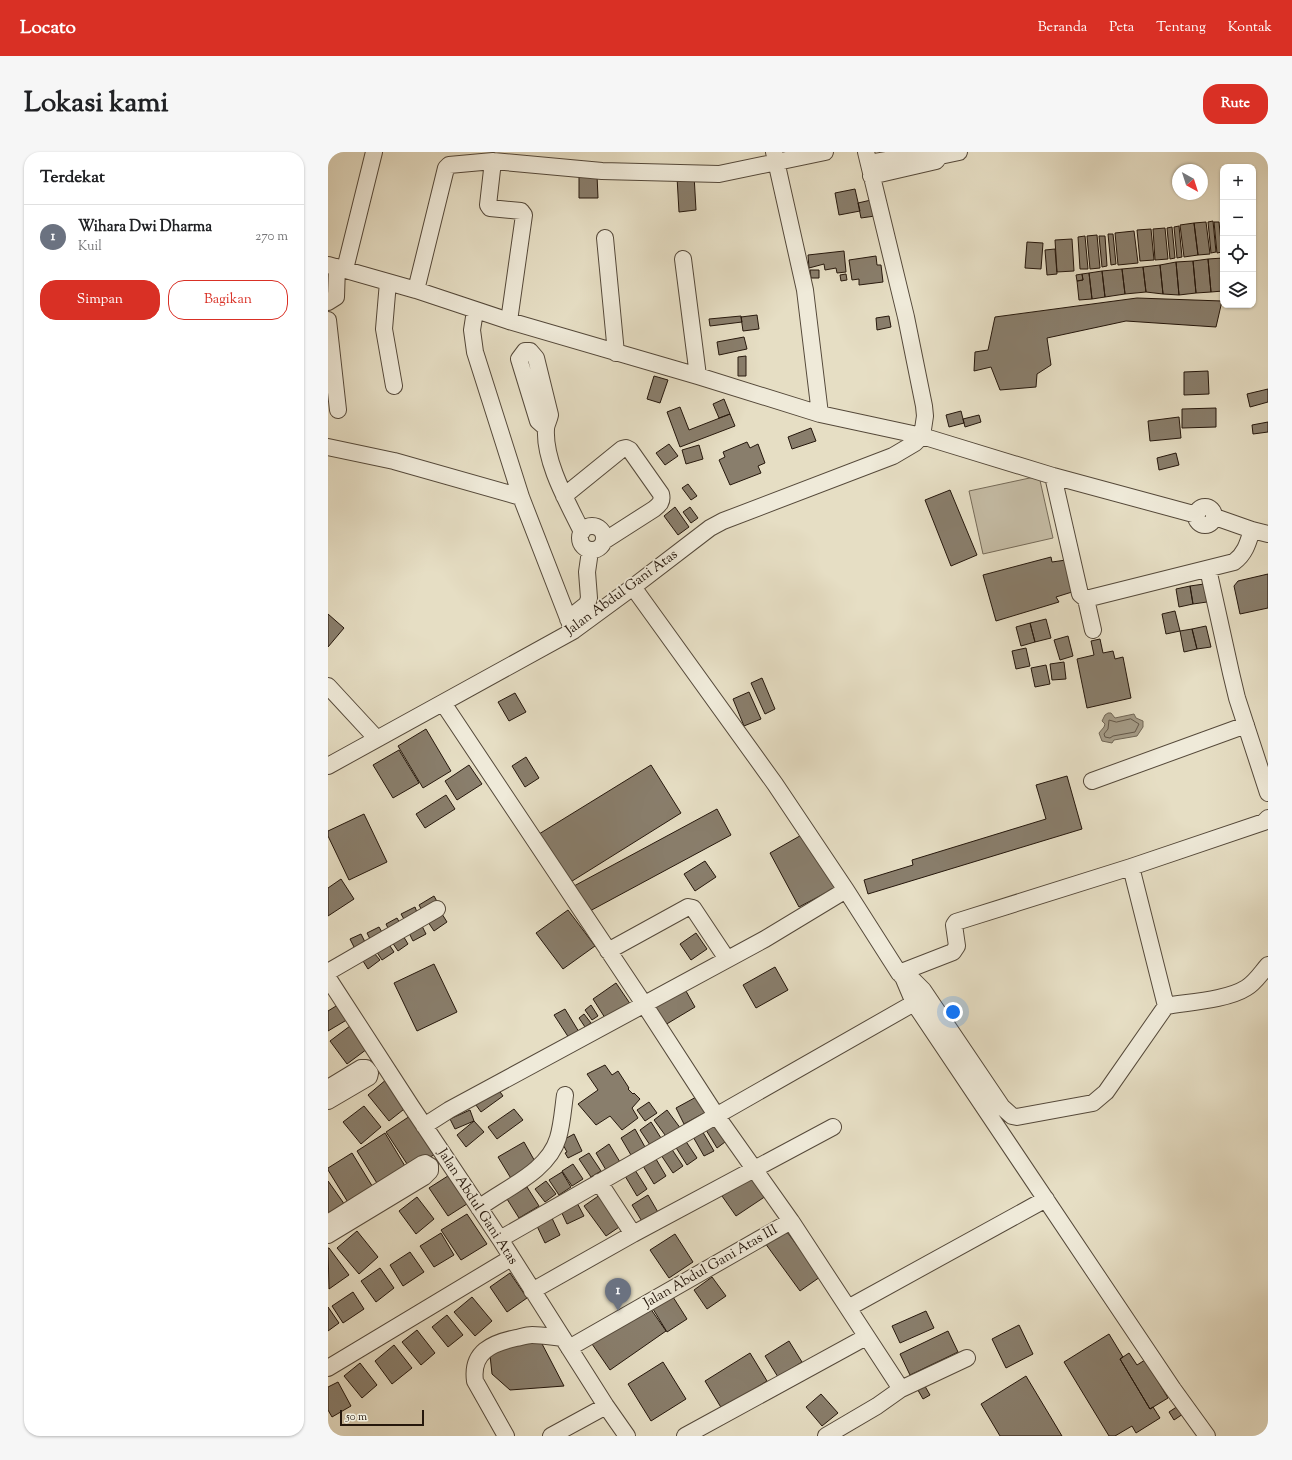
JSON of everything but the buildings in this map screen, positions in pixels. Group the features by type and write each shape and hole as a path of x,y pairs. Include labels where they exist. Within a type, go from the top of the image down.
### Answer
{"street":[{"path":"328,302 336,297 336,267 374,152"},
{"path":"416,290 446,168 451,164 488,159 602,172 720,174 775,157 825,152"},
{"path":"922,436 925,416 924,406 906,317 869,164 936,161 942,153"},
{"path":"775,157 805,290 820,414"},
{"path":"488,159 488,207 521,212 524,215 509,322"},
{"path":"605,238 616,353"},
{"path":"683,259 698,376"},
{"path":"336,267 416,290 509,322 698,376 820,414 922,436 1053,476 1197,514 1198,522 1203,525 1209,524 1215,518 1268,534"},
{"path":"388,282 384,329 394,386"},
{"path":"475,310 472,330 476,352 521,497 571,625"},
{"path":"328,320 338,410"},
{"path":"546,428 554,472 564,496 582,532 580,541 585,549 590,551 599,549 604,541 654,509 662,501 661,494 630,450 626,448 622,449 564,496"},
{"name":"Jalan Abdul Gani Atas","path":"328,766 443,703 634,587 710,528 723,521 894,456 915,443 922,436"},
{"path":"328,447 394,461 521,497"},
{"path":"1053,476 1080,594 1086,599 1093,630"},
{"path":"582,532 590,526 599,528 603,532 604,541"},
{"path":"1086,599 1234,562 1240,558 1245,550 1252,530"},
{"path":"571,625 587,604 589,598 587,572 590,551"},
{"path":"1208,569 1230,673 1268,793"},
{"path":"634,587 775,784 901,975 914,1003 1173,1389 1207,1436"},
{"path":"328,686 377,739"},
{"path":"443,703 644,1004 716,1115 790,1221 901,1390"},
{"path":"1092,781 1246,726"},
{"path":"901,975 953,952 957,946 954,926 956,922 1131,867 1264,822 1268,818"},
{"path":"1131,867 1166,1006"},
{"path":"424,1126 449,1110 727,959 846,890"},
{"path":"608,951 688,907 693,908 727,959"},
{"path":"328,972 437,909"},
{"path":"901,975 914,980 923,990 1002,1107 1012,1116 1017,1117 1088,1104 1098,1100 1106,1092 1166,1006 1225,996 1238,992 1247,988 1268,965"},
{"name":"Jalan Abdul Gani Atas","path":"328,978 627,1436"},
{"path":"328,1368 354,1347 505,1249 599,1182 914,1003"},
{"path":"328,1088 361,1068 366,1068 370,1073 369,1077 328,1101"},
{"path":"479,1208 520,1181 545,1162 552,1152 558,1138 565,1095"},
{"path":"532,1291 633,1234 833,1127"},
{"path":"328,1223 422,1164 424,1163 430,1166 430,1172 424,1177 328,1235"},
{"path":"599,1182 633,1234"},
{"path":"848,1308 1046,1199"},
{"name":"Jalan Abdul Gani Atas III","path":"566,1343 790,1221"},
{"path":"506,1436 475,1381 474,1371 481,1354 490,1346 507,1340 531,1335 566,1343"},
{"path":"686,1436 866,1337"},
{"path":"328,1357 354,1347"},
{"path":"826,1436 901,1390 967,1358"},
{"path":"551,1436 606,1406"}],"shaded area":[{"path":"1039,476 1053,538 983,554 969,491"}],"water":[{"path":"1108,713 1111,713 1115,718 1134,714 1136,718 1143,721 1143,727 1137,736 1114,740 1112,743 1102,741 1099,733 1105,724 1102,721"}],"place":[{"name":"Wihara Dwi Dharma","path":"618,1311"}]}
